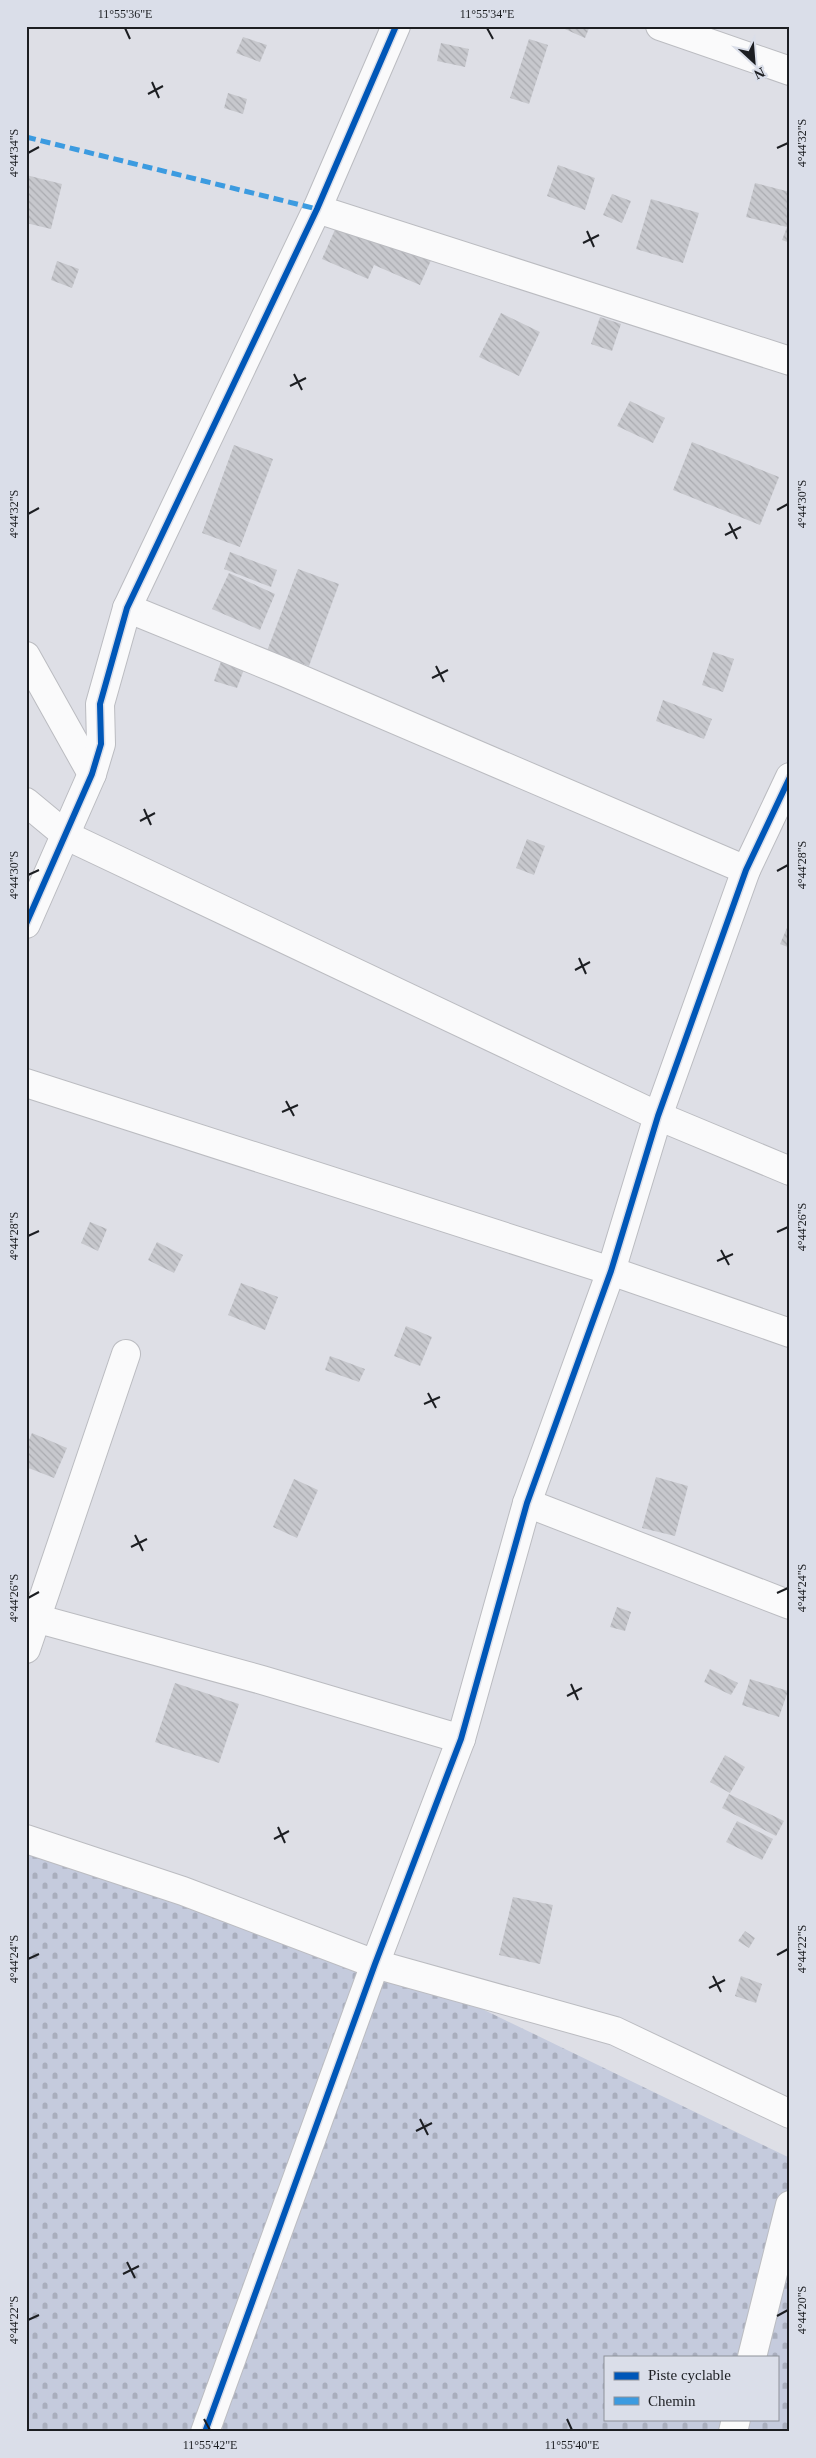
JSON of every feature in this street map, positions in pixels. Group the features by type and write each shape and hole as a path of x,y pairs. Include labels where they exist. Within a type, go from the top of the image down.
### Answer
{"street":[{"path":"26,924 67,836 92,774 100,744 100,704 128,608 317,209 396,26"},
{"path":"660,26 790,71"},
{"path":"317,209 790,362"},
{"path":"128,608 284,672 746,870"},
{"path":"26,656 92,774"},
{"path":"205,2432 376,1964 461,1739 527,1504 611,1271 658,1116 746,870 790,777"},
{"path":"26,802 67,836 658,1116 790,1171"},
{"path":"26,1083 611,1271 790,1333"},
{"path":"26,1649 126,1354"},
{"path":"527,1504 790,1605"},
{"path":"36,1618 262,1680 461,1739"},
{"path":"26,1839 183,1891 376,1964 615,2031 790,2114"},
{"path":"752,2356 790,2205"}],"green space":[{"path":"26,1836 406,1972 790,2158 790,2432 26,2432"}],"building":[{"path":"558,26 590,26 585,38"},
{"path":"243,37 267,45 260,62 236,53"},
{"path":"529,39 548,45 529,104 510,98"},
{"path":"441,43 469,49 465,67 437,61"},
{"path":"228,93 247,99 243,114 224,108"},
{"path":"558,165 595,178 585,210 547,196"},
{"path":"26,175 62,184 51,229 26,223"},
{"path":"755,183 790,192 790,243 782,240 787,227 746,217"},
{"path":"612,194 631,201 622,223 603,215"},
{"path":"651,199 699,213 683,263 636,249"},
{"path":"341,216 433,256 420,285 374,265 368,279 322,259"},
{"path":"57,261 79,269 72,288 51,280"},
{"path":"501,313 540,332 519,376 479,357"},
{"path":"600,317 621,324 612,351 591,344"},
{"path":"630,401 665,418 653,443 617,426"},
{"path":"692,442 779,477 760,525 673,490"},
{"path":"234,445 273,459 240,547 202,533"},
{"path":"230,552 277,570 271,587 224,569"},
{"path":"298,569 339,584 309,666 267,651"},
{"path":"229,573 275,594 260,630 212,609"},
{"path":"713,652 734,659 723,692 702,685"},
{"path":"223,656 246,664 237,688 214,681"},
{"path":"663,700 712,719 704,739 656,721"},
{"path":"527,839 545,846 534,875 516,868"},
{"path":"790,921 790,948 780,944"},
{"path":"90,1222 107,1229 98,1251 81,1243"},
{"path":"157,1242 183,1255 174,1273 148,1260"},
{"path":"241,1283 278,1297 265,1330 228,1315"},
{"path":"406,1326 432,1337 420,1366 394,1356"},
{"path":"330,1356 365,1369 359,1382 325,1370"},
{"path":"32,1433 67,1448 54,1478 26,1467 26,1447"},
{"path":"656,1477 688,1486 675,1536 642,1528"},
{"path":"294,1479 318,1490 297,1538 273,1527"},
{"path":"617,1607 631,1612 625,1631 610,1627"},
{"path":"710,1669 738,1683 731,1695 704,1682"},
{"path":"750,1679 788,1691 779,1717 742,1705"},
{"path":"175,1683 239,1704 219,1763 155,1742"},
{"path":"725,1755 745,1767 730,1793 710,1782"},
{"path":"729,1794 784,1821 776,1836 722,1808"},
{"path":"737,1821 773,1839 762,1860 726,1842"},
{"path":"513,1897 553,1905 540,1964 499,1955"},
{"path":"745,1931 755,1938 749,1948 738,1941"},
{"path":"741,1976 762,1984 756,2003 735,1996"}],"marked path":[{"path":"26,137 317,209"}],"cycle path":[{"path":"26,924 92,774 101,744 100,704 127,608 317,209 396,26"},
{"path":"205,2432 375,1964 461,1739 527,1503 611,1271 658,1116 746,870 790,777"}]}
